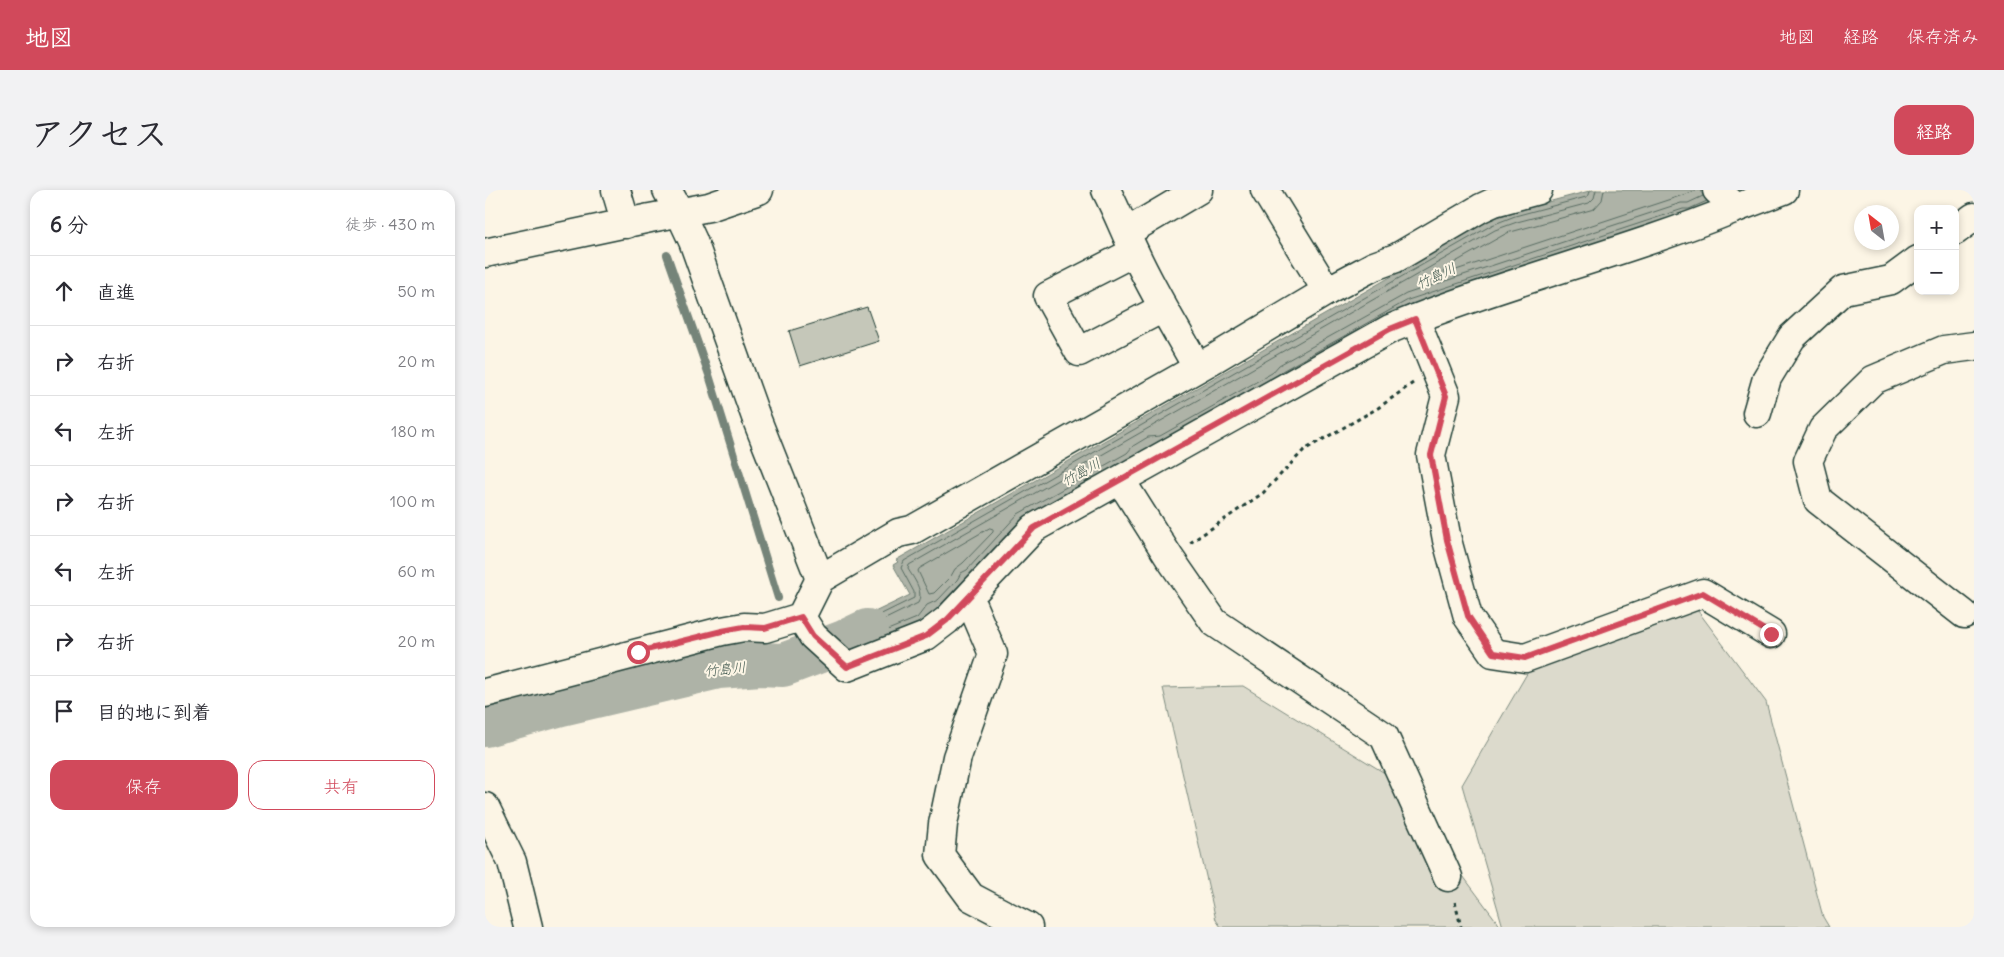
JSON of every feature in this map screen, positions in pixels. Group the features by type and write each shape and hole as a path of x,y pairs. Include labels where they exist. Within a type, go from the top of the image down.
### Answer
{"street":[{"path":"616,190 626,224"},
{"path":"485,253 626,224 673,201 709,207 759,190"},
{"path":"1106,190 1163,308 1197,367"},
{"path":"1163,308 1079,352 1048,296 1131,242 1198,190"},
{"path":"1265,190 1327,292"},
{"path":"820,579 898,533 912,530 1327,292 1374,266 1396,258 1481,208 1494,202 1538,190"},
{"path":"485,693 722,631 744,627 807,627 847,667 926,636 947,620 969,598 1034,528 1390,329 1441,308 1685,228 1727,200 1784,190"},
{"path":"673,201 693,241 757,420 820,579 807,627"},
{"path":"1959,228 1974,217"},
{"path":"1757,413 1767,378 1792,337 1843,290 1891,280 1914,263"},
{"path":"1415,319 1446,396 1431,455 1447,540 1468,616 1493,653 1525,658 1703,593 1771,634"},
{"path":"1964,614 1818,500 1808,461 1823,429 1873,380 1944,350 1974,346"},
{"path":"1121,480 1169,557 1214,622 1384,736 1448,877"},
{"path":"969,598 993,654 957,757 943,824 940,855 971,897 1028,927"},
{"path":"485,807 509,856 528,927"}],"path":[{"path":"1169,557 1263,493 1304,450 1378,408 1435,367"}],"shaded area":[{"path":"1695,607 1766,702 1823,917 1829,927 1503,927 1462,785 1532,665"},
{"path":"1243,686 1388,775 1501,927 1221,927 1216,920 1163,688"}],"water":[{"path":"1593,190 1738,190 1685,214 1410,305 1283,375 1158,450 931,624 853,657 829,634 910,595 893,565 898,562 896,560 1490,220 1514,211"}],"building":[{"path":"867,307 879,341 800,366 789,331"}],"waterway":[{"path":"667,255 709,375 778,598"},
{"name":"竹島川","path":"485,725 561,704 718,667 761,664 783,665 844,642 867,631"},
{"path":"795,643 800,659"}],"route":[{"path":"638,652 722,631 744,627 765,628 801,617 813,636 847,667 926,636 947,620 1034,528 1390,329 1415,319 1446,396 1431,455 1447,540 1468,616 1493,653 1525,658 1703,593 1771,634"}]}
